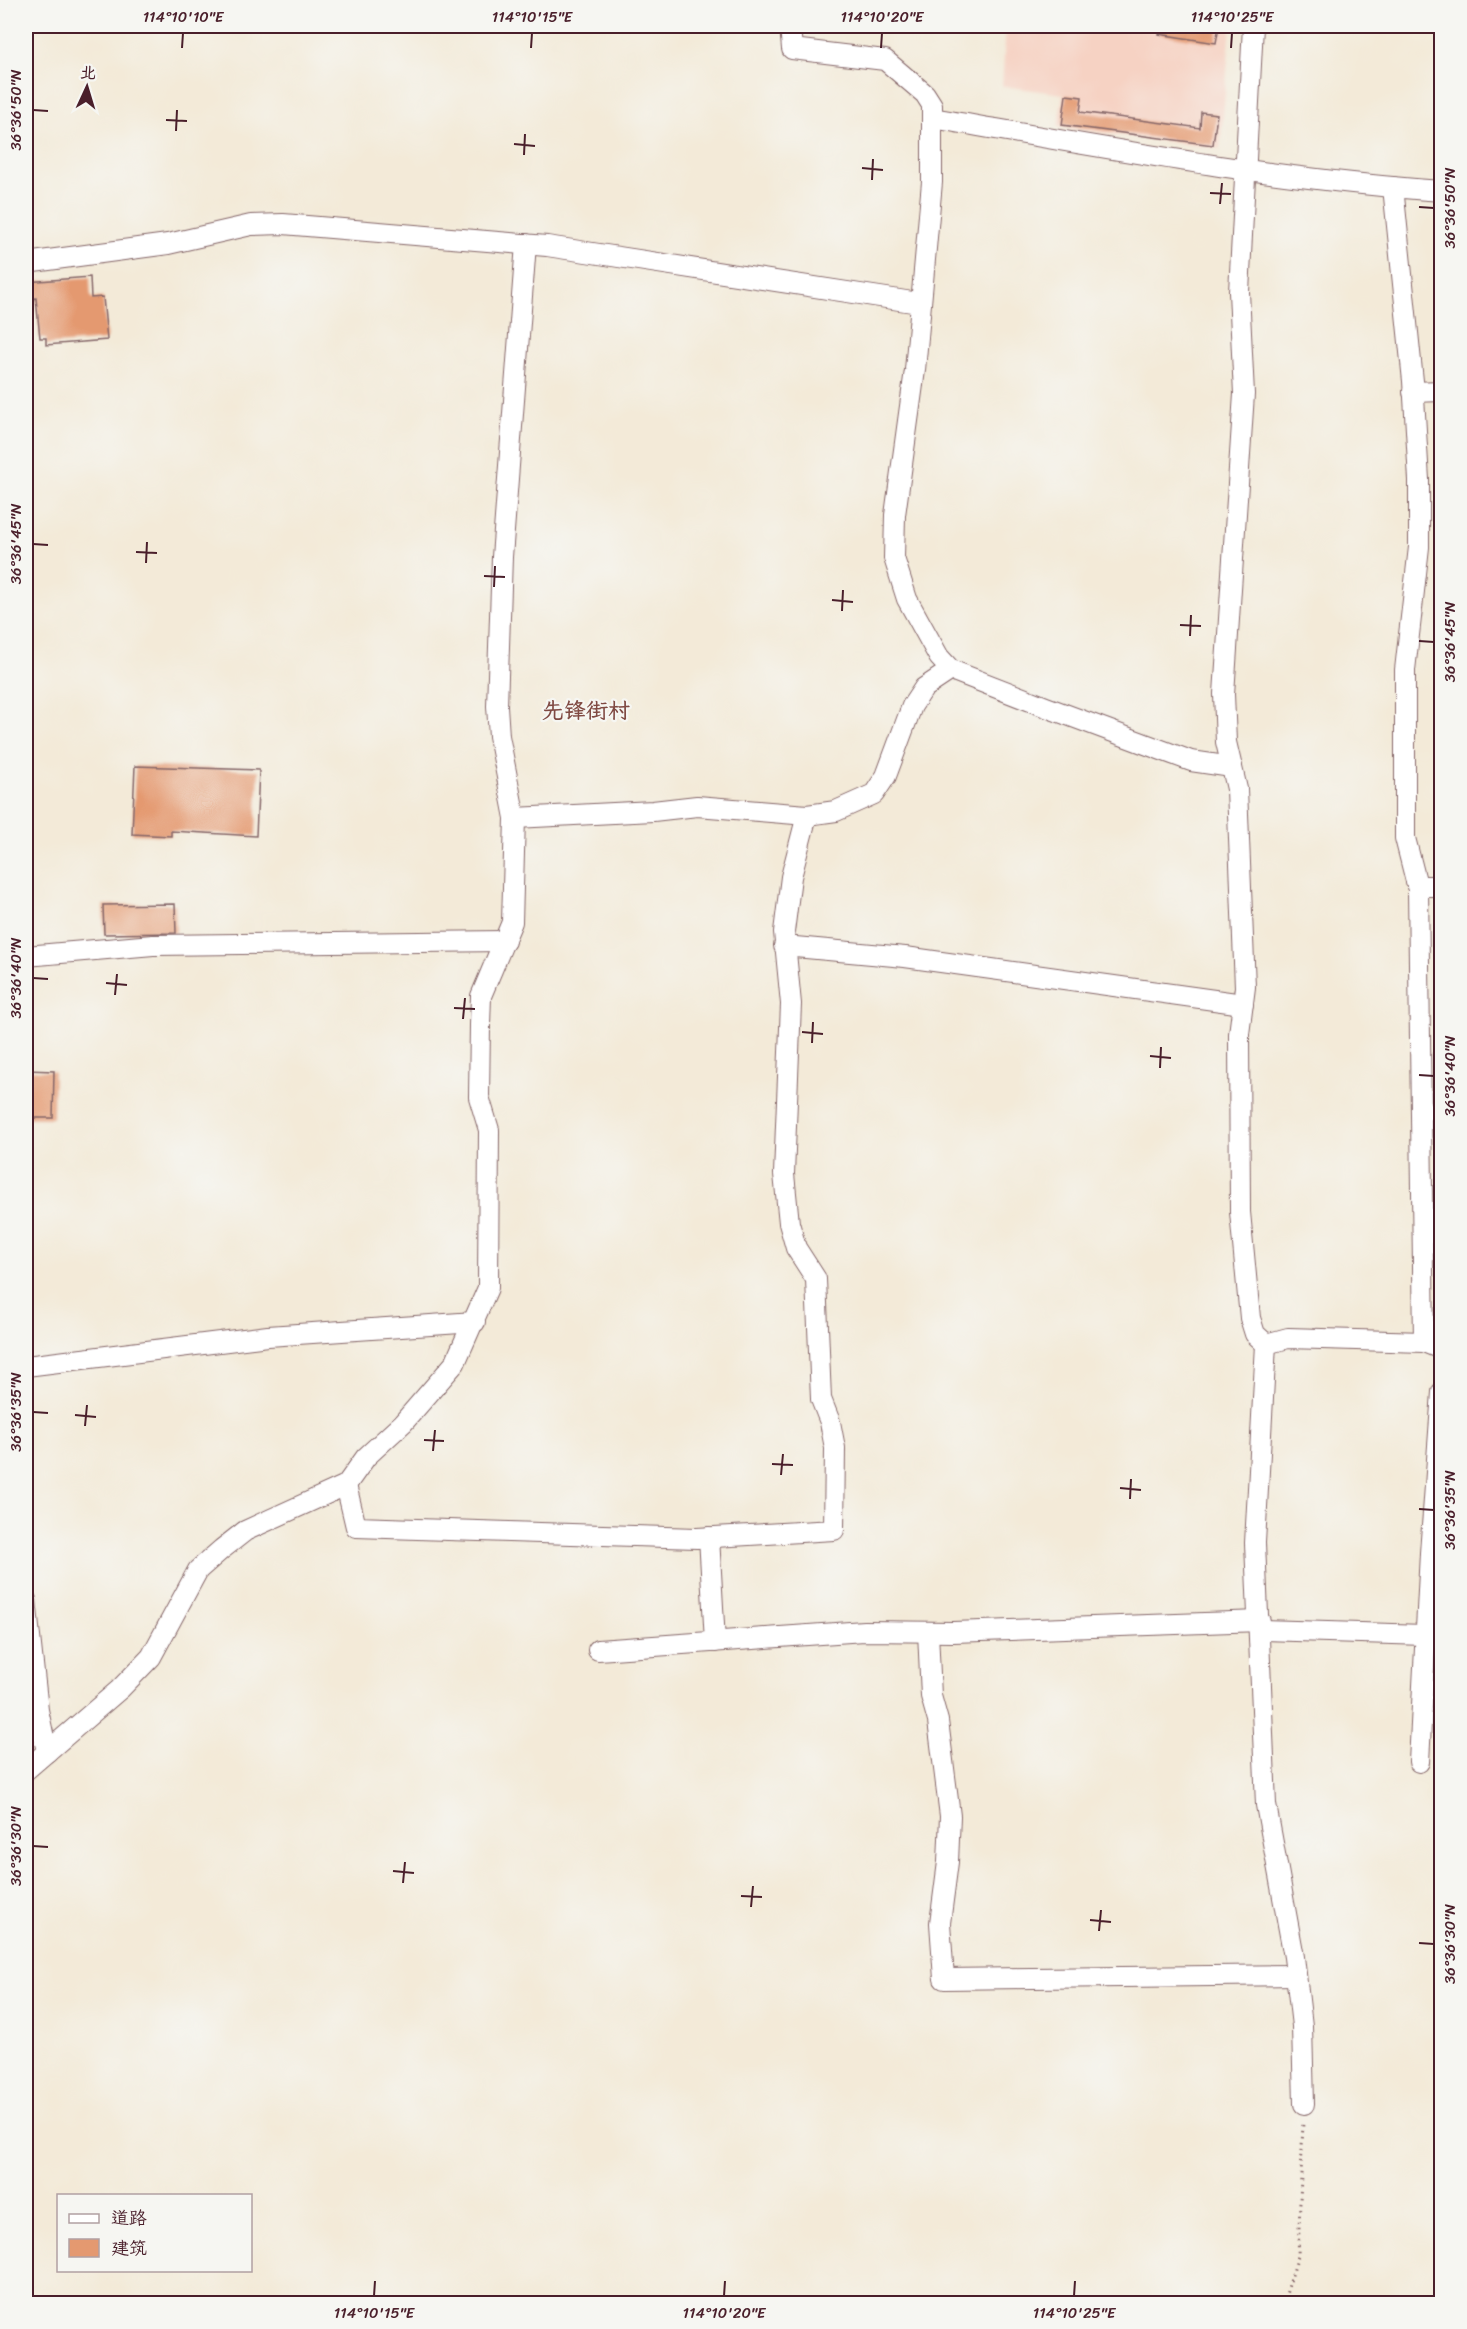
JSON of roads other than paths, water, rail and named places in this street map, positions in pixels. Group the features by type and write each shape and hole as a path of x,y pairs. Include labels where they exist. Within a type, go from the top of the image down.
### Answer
{"street":[{"path":"790,26 792,49 885,60 925,94 932,105 933,182 919,303 915,370 895,515 894,558 907,599 939,657 951,670 1191,761 1232,767"},
{"path":"1253,26 1239,292 1244,394 1224,694 1226,742 1237,789 1245,987 1239,1034 1240,1212 1250,1318 1255,1334 1266,1344"},
{"path":"932,118 1244,169 1442,191"},
{"path":"1393,187 1413,392 1419,480 1419,547 1405,670 1405,838 1417,886 1424,1342"},
{"path":"26,262 168,244 251,225 272,224 526,244 748,275 919,303"},
{"path":"26,1770 120,1689 152,1658 198,1570 246,1531 346,1485 366,1457 403,1423 455,1363 488,1288 489,1130 479,1097 481,996 512,922 515,818 499,736 497,706 502,557 526,244"},
{"path":"1413,392 1442,392"},
{"path":"515,818 653,812 697,806 807,815 836,811 874,794 886,776 912,706 924,688 951,670"},
{"path":"346,1485 356,1527 411,1531 709,1537 834,1530 835,1448 830,1422 821,1399 816,1279 796,1248 789,1223 784,1174 791,1004 784,946 791,877 807,815"},
{"path":"1417,886 1442,886"},
{"path":"26,956 153,945 505,941"},
{"path":"784,946 905,957 1243,1004"},
{"path":"26,1366 268,1336 475,1322"},
{"path":"1266,1344 1288,1338 1424,1342 1441,1349 1442,1353"},
{"path":"1266,1344 1255,1543 1266,1805 1296,1975 1302,2026 1304,2104"},
{"path":"1419,1762 1425,1635 1442,1392"},
{"path":"709,1537 715,1642"},
{"path":"26,1600 38,1710 47,1752"},
{"path":"598,1650 864,1631 928,1632 1260,1626 1425,1635"},
{"path":"928,1632 931,1696 938,1720 950,1816 948,1862 940,1923 944,1979 1296,1975"}],"district":[{"name":"先锋街村","path":"586,710"}]}
